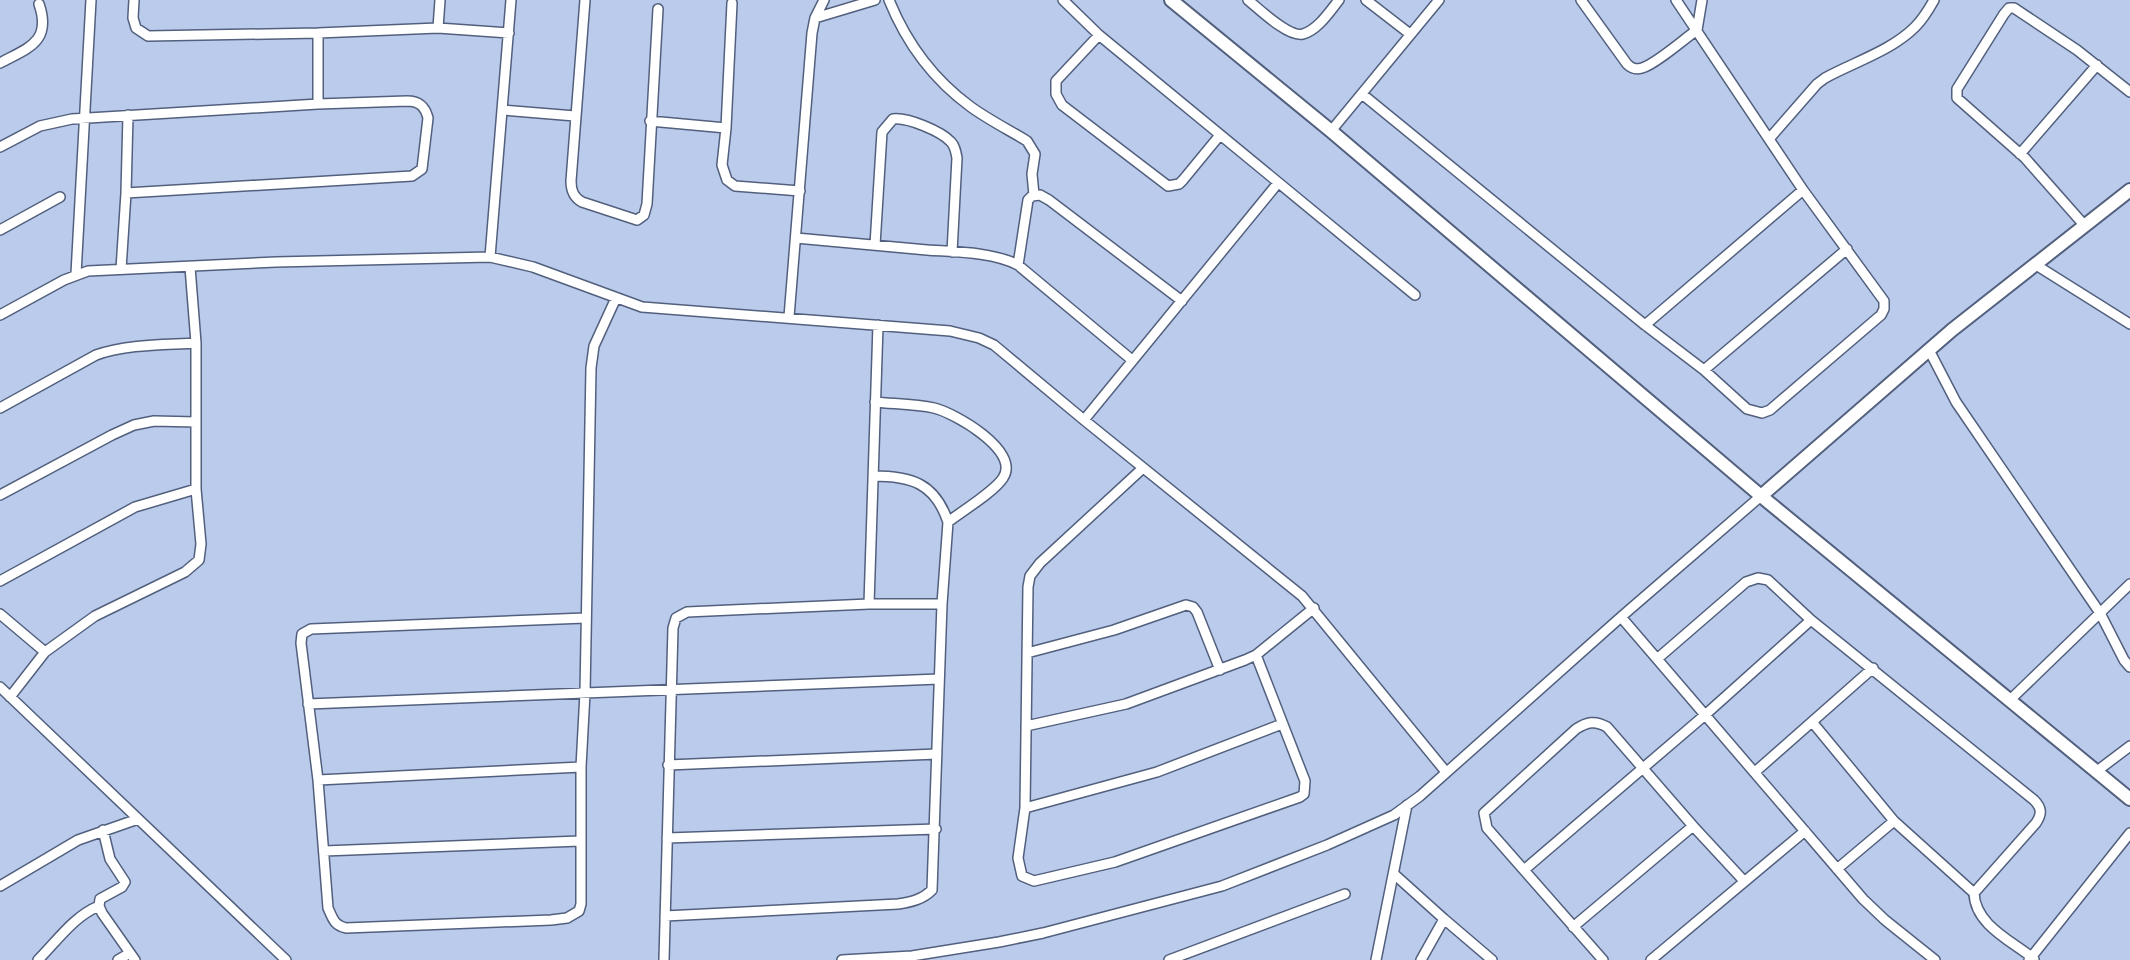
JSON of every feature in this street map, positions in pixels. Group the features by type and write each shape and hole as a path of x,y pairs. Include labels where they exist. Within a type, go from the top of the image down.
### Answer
{"street":[{"path":"76,274 91,0"},
{"path":"134,0 134,22 138,31 148,36 438,28 509,33"},
{"path":"438,28 440,0"},
{"path":"490,257 512,0"},
{"path":"585,0 571,181 575,196 582,202 636,220 644,215 647,204 658,9"},
{"path":"789,317 812,33 815,18 824,0"},
{"path":"815,18 875,0"},
{"path":"889,0 905,33 934,74 973,108 1031,146 1035,154 1032,174 1034,195"},
{"path":"1063,0 1099,35 1415,295"},
{"path":"1171,0 1331,131 1761,496 2130,799"},
{"path":"1248,0 1282,27 1301,35 1317,26 1339,0"},
{"path":"1366,0 1410,34"},
{"path":"1331,131 1439,0"},
{"path":"1581,0 1632,68 1641,68 1652,63 1697,30 1702,0"},
{"path":"1362,94 1704,370 1747,409 1762,414 1770,410 1884,309 1881,295 1803,190 1676,0"},
{"path":"1769,139 1817,84 1906,35 1920,21 1934,0"},
{"path":"732,3 722,165 724,177 730,184 800,191"},
{"path":"0,63 40,38 43,19 39,4"},
{"path":"2085,226 2047,181 1956,96 1957,89 2007,10 2014,8 2097,65 2130,92"},
{"path":"318,33 318,104"},
{"path":"1099,35 1056,80 1056,94 1062,106 1168,186 1179,184 1220,135"},
{"path":"2020,154 2097,65"},
{"path":"0,147 40,126 85,118 407,101 420,103 427,112 422,169 407,177 126,193"},
{"path":"503,110 575,116"},
{"path":"121,269 128,115"},
{"path":"875,245 882,132 893,119 906,119 940,134 950,141 955,149 957,158 952,252"},
{"path":"650,121 726,128"},
{"path":"1084,421 1278,183"},
{"path":"1645,325 1803,190"},
{"path":"842,960 912,958 1043,933 1222,886 1327,845 1394,815 1929,350 2130,190"},
{"path":"1018,265 1028,200 1034,195 1040,195 1182,300"},
{"path":"0,230 60,197"},
{"path":"796,238 997,257 1018,265 1132,359"},
{"path":"1704,370 1847,249"},
{"path":"0,315 76,274 97,270 490,257 533,267 616,298 652,308 958,332 994,345 1302,596 1446,772"},
{"path":"2036,265 2130,324"},
{"path":"190,267 196,343 196,489 201,544 199,560 194,566 94,616 45,652 4,692 286,960"},
{"path":"585,618 307,629 301,636 318,780 328,908 338,926 346,928 551,920 567,918 579,911 591,368 594,346 616,298"},
{"path":"869,604 878,325"},
{"path":"0,408 107,351 196,343"},
{"path":"1929,350 1956,402 2101,613 2130,667"},
{"path":"875,402 942,411 961,419 1000,451 1006,465 1005,476 948,522"},
{"path":"0,495 134,425 154,421 196,422"},
{"path":"1143,468 1034,570 1028,587 1024,808 1018,858 1022,876 1028,880 1042,879 1115,862 1304,794 1305,781 1256,655"},
{"path":"665,916 898,904 915,901 932,890 942,604 948,522 936,498 910,478 873,476"},
{"path":"0,581 128,510 196,489"},
{"path":"1657,659 1751,579 1768,580 1811,620 2034,800 2041,809 2041,816 2036,824 1974,893 1974,904 1983,920 2032,959 2130,833"},
{"path":"2010,700 2130,584"},
{"path":"664,960 668,765 673,628 676,618 682,614 869,604 942,604"},
{"path":"1027,653 1114,629 1186,605 1197,612 1220,670"},
{"path":"1026,726 1126,704 1220,670 1256,655 1314,608"},
{"path":"0,614 45,652"},
{"path":"1621,617 1874,911 1935,960"},
{"path":"1524,870 1811,620"},
{"path":"1755,772 1873,668"},
{"path":"308,704 939,679"},
{"path":"1603,960 1487,828 1484,813 1585,723 1594,722 1607,727 1744,881"},
{"path":"1813,723 1894,821 1974,893"},
{"path":"1024,808 1157,772 1282,724"},
{"path":"2097,771 2130,747"},
{"path":"668,765 937,754"},
{"path":"318,780 581,767"},
{"path":"1376,960 1407,805"},
{"path":"0,886 78,840 138,819"},
{"path":"1837,869 1894,821"},
{"path":"1573,927 1693,826"},
{"path":"667,838 936,829"},
{"path":"103,830 110,859 125,882 122,887 100,899 99,906 132,956 118,960"},
{"path":"1651,960 1805,831"},
{"path":"324,851 580,841"},
{"path":"1394,874 1492,960"},
{"path":"1169,960 1183,958 1345,894"},
{"path":"38,960 86,912 99,906"},
{"path":"1421,960 1444,919"}]}
